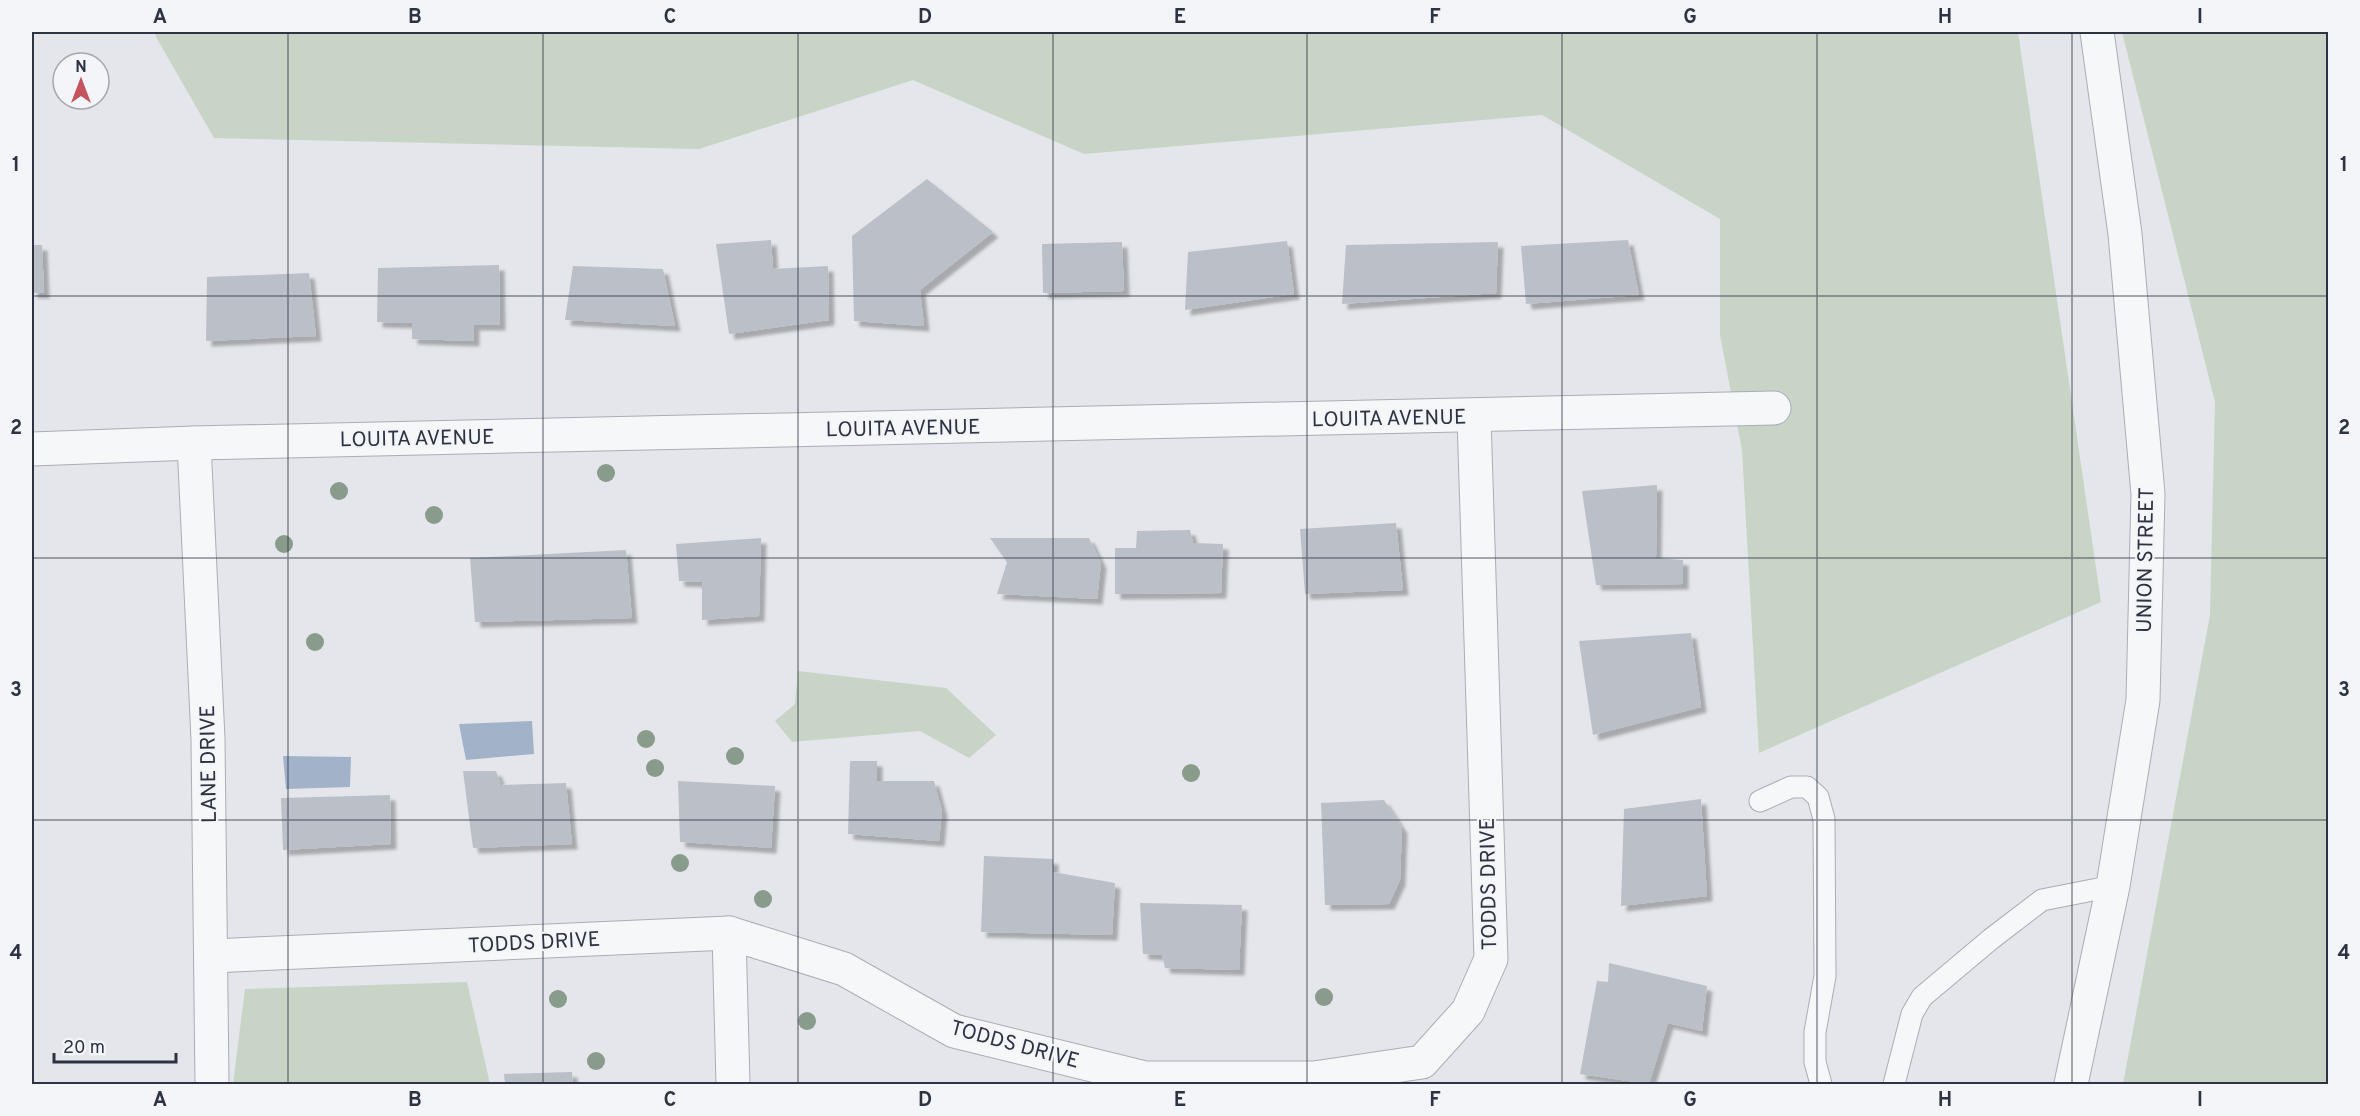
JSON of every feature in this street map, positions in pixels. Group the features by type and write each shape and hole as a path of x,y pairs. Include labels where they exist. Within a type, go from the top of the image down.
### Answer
{"street":[{"name":"UNION STREET","path":"2071,1084 2113,886 2143,700 2148,494 2125,234 2097,32"},
{"name":"LOUITA AVENUE","path":"32,449 194,443 1474,417 1774,408"},
{"name":"TODDS DRIVE","path":"210,956 729,933 844,969 954,1031 1145,1078 1314,1078 1422,1062 1468,1011 1491,959 1474,417"},
{"name":"LANE DRIVE","path":"194,443 208,740 212,1084"},
{"path":"729,933 733,1084"}],"lane":[{"path":"1760,801 1791,787 1807,787 1818,797 1824,819 1825,976 1815,1032 1815,1062 1821,1084"},
{"path":"1893,1084 1912,1014 1922,997 2042,900 2113,886"}],"green space":[{"path":"155,32 2018,32 2101,602 1759,753 1742,450 1720,335 1720,219 1542,115 1084,154 913,80 699,149 214,138"},
{"path":"2122,32 2328,32 2328,1084 2123,1084 2210,615 2215,402"},
{"path":"798,671 946,688 996,735 969,758 920,731 792,742 775,721 795,704"},
{"path":"467,982 490,1084 233,1084 245,989"}],"water":[{"path":"532,721 534,754 466,760 459,724"},
{"path":"283,756 351,757 350,787 286,789"}],"building":[{"path":"927,179 993,232 920,290 924,326 854,321 852,236"},
{"path":"771,240 773,269 828,266 829,320 729,334 716,244"},
{"path":"1628,240 1639,295 1526,304 1521,246"},
{"path":"1287,241 1294,294 1185,310 1188,252"},
{"path":"1122,242 1124,291 1043,293 1042,244"},
{"path":"1498,242 1496,293 1342,304 1346,245"},
{"path":"32,245 42,245 44,293 32,293"},
{"path":"499,265 500,325 474,325 474,341 412,339 412,323 377,322 378,268"},
{"path":"573,266 663,269 675,326 565,320"},
{"path":"309,273 316,336 206,341 207,277"},
{"path":"1657,485 1656,558 1683,560 1683,584 1596,585 1582,491"},
{"path":"1396,523 1403,590 1305,594 1300,529"},
{"path":"1190,530 1193,543 1223,544 1221,593 1115,594 1115,548 1136,548 1137,531"},
{"path":"761,538 759,616 702,620 702,582 679,581 676,544"},
{"path":"990,538 1089,538 1101,563 1097,599 997,594 1007,562"},
{"path":"626,550 632,618 475,622 470,558"},
{"path":"1691,633 1701,707 1593,735 1579,641"},
{"path":"850,761 877,761 877,781 934,781 942,811 939,841 848,834"},
{"path":"463,771 496,771 501,785 566,783 572,844 473,848"},
{"path":"678,781 775,786 771,848 680,842"},
{"path":"390,795 391,844 283,850 281,798"},
{"path":"1701,799 1707,896 1621,906 1624,809"},
{"path":"1384,800 1402,828 1400,880 1389,904 1325,905 1321,803"},
{"path":"984,856 1053,859 1053,872 1115,883 1112,935 981,932"},
{"path":"1140,903 1242,905 1239,970 1165,968 1162,955 1143,954"},
{"path":"1609,963 1707,986 1702,1031 1668,1023 1649,1084 1580,1074 1597,981 1608,982"},
{"path":"572,1072 573,1084 505,1084 504,1074"}]}
